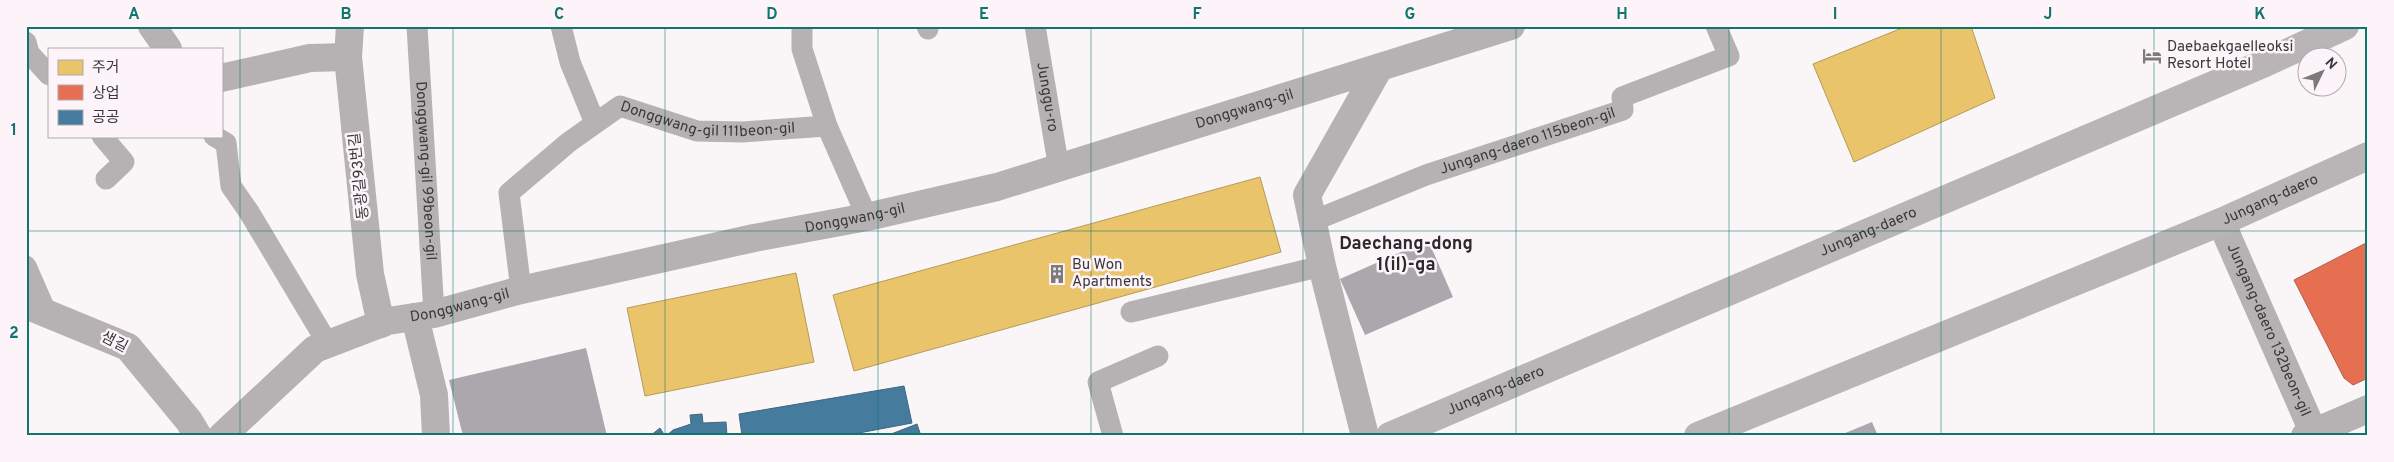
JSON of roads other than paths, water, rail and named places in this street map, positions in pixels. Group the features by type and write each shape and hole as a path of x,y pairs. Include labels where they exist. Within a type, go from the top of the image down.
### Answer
{"main road":[{"name":"Jungang-daero","path":"1390,436 2265,63 2345,26"},
{"name":"Jungang-daero","path":"1698,436 2221,222 2368,156"}],"street":[{"path":"152,26 167,48"},
{"name":"동광길93번길","path":"350,26 348,57 370,274 381,324"},
{"name":"Donggwang-gil","path":"222,436 315,350 381,324 424,316 521,290 754,238 867,217 997,187 1511,26"},
{"path":"222,78 310,58 348,57"},
{"path":"1365,436 1322,266 1307,195 1379,68"},
{"name":"Jungang-daero 132beon-gil","path":"2221,222 2311,435"},
{"name":"샘길","path":"37,309 128,347 189,421 198,436"},
{"path":"424,316 434,395 436,436"},
{"path":"2311,435 2368,409"}],"lane":[{"name":"Donggwang-gil 99beon-gil","path":"417,26 424,316"},
{"path":"521,290 509,193 595,123 570,62 561,26"},
{"path":"802,26 802,49 827,126 867,217"},
{"name":"Junggu-ro","path":"1035,26 1059,169"},
{"name":"Jungang-daero 115beon-gil","path":"1313,221 1426,175 1622,110 1622,97 1729,56 1716,26"},
{"path":"26,42 29,53 48,74"},
{"name":"Donggwang-gil 111beon-gil","path":"595,123 620,106 697,131 742,132 827,126"},
{"path":"104,138 124,162 106,179"},
{"path":"217,138 226,143 231,186 249,212 328,344"},
{"path":"26,266 37,309"},
{"path":"1131,312 1322,266"},
{"path":"1113,436 1098,382 1158,356"}],"place":[{"name":"Daebaekgaelleoksi Resort Hotel","path":"2152,56"},
{"name":"Bu Won Apartments","path":"1057,274"}],"district":[{"name":"Daechang-dong 1(il)-ga","path":"1406,254"}]}
